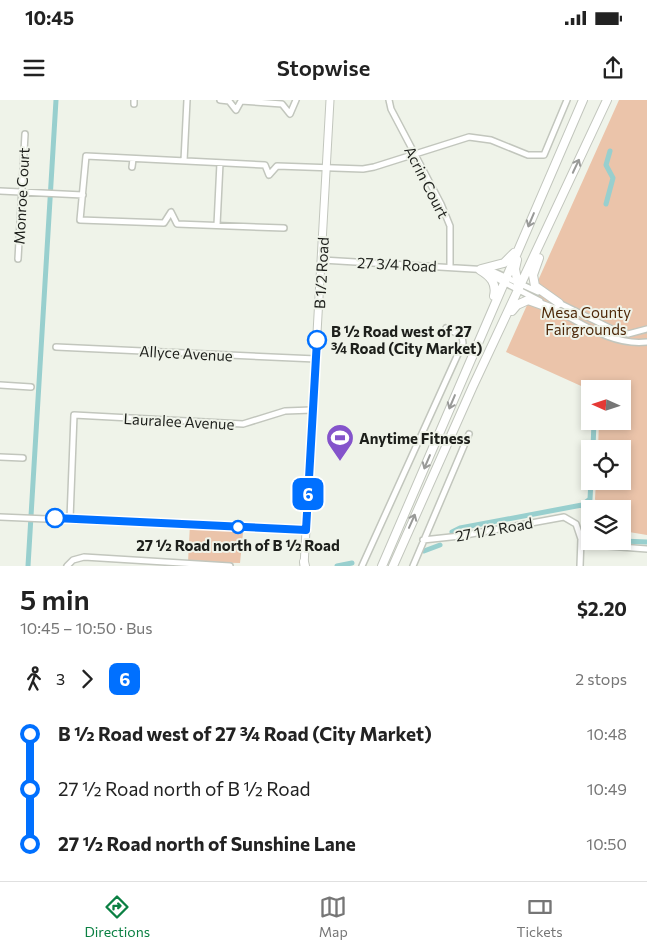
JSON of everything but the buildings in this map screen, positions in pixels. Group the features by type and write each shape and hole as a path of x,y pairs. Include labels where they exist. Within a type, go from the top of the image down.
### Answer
{"highway":[{"path":"384,566 388,552 583,100"},
{"path":"393,566 519,285 607,100"},
{"path":"558,306 535,286 533,275 563,195"},
{"path":"478,269 504,263 517,250"},
{"path":"517,250 515,269 519,285"},
{"path":"466,370 472,348 496,292 491,279 478,269"},
{"path":"474,386 517,305 532,300 558,306"}],"main road":[{"name":"B 1/2 Road","path":"304,565 330,100"}],"street":[{"path":"184,161 187,100"},
{"path":"220,100 229,100 236,110 241,101 282,104 290,114 296,100"},
{"name":"Acrin Court","path":"389,100 391,109 441,204 450,226 450,267"},
{"path":"284,228 177,224 171,212 164,223 80,220 86,156 265,165 270,175 277,166 374,167 469,138 491,140 528,156 544,155 567,100"},
{"name":"Monroe Court","path":"18,258 25,134"},
{"path":"132,167 133,159"},
{"path":"217,225 220,163"},
{"path":"0,192 83,195"},
{"name":"27 3/4 Road","path":"322,260 478,269 519,285"},
{"name":"27 3/4 Road","path":"505,279 519,285"},
{"path":"519,285 610,337 627,342 647,342"},
{"path":"558,306 616,331 628,334 647,329"},
{"path":"362,566 463,343 462,336 446,328"},
{"name":"Allyce Avenue","path":"56,346 316,359"},
{"path":"0,385 31,387"},
{"name":"Lauralee Avenue","path":"70,519 74,415 243,424 285,411 312,410"},
{"path":"412,566 469,434"},
{"path":"0,457 23,458"},
{"path":"0,517 306,530"},
{"name":"27 1/2 Road","path":"423,540 460,536 564,517 576,524 581,544"},
{"path":"580,566 581,544"},
{"path":"631,548 647,549"},
{"path":"68,566 73,560 84,557 230,566"}],"green space":[{"name":"Mesa County Fairgrounds","path":"619,100 647,100 647,535 631,532 631,500 595,499 596,490 631,490 631,440 598,440 599,430 631,430 631,380 581,380 581,386 506,352"},
{"path":"190,524 243,533 240,563 188,562"}],"waterway":[{"path":"28,566 56,100"},
{"path":"606,204 613,178 606,165 610,151"},
{"path":"593,440 594,430"},
{"path":"452,532 460,528 582,505 590,499 590,490"},
{"path":"631,541 647,542"},
{"path":"424,551 440,545"},
{"path":"337,566 352,563"}],"bus line":[{"name":"6","path":"55,518 306,530 317,340"}],"place":[{"name":"B ½ Road west of 27 ¾ Road (City Market)","path":"317,340"},
{"name":"Anytime Fitness","path":"340,462"},
{"name":"27 ½ Road north of B ½ Road","path":"238,527"}]}
